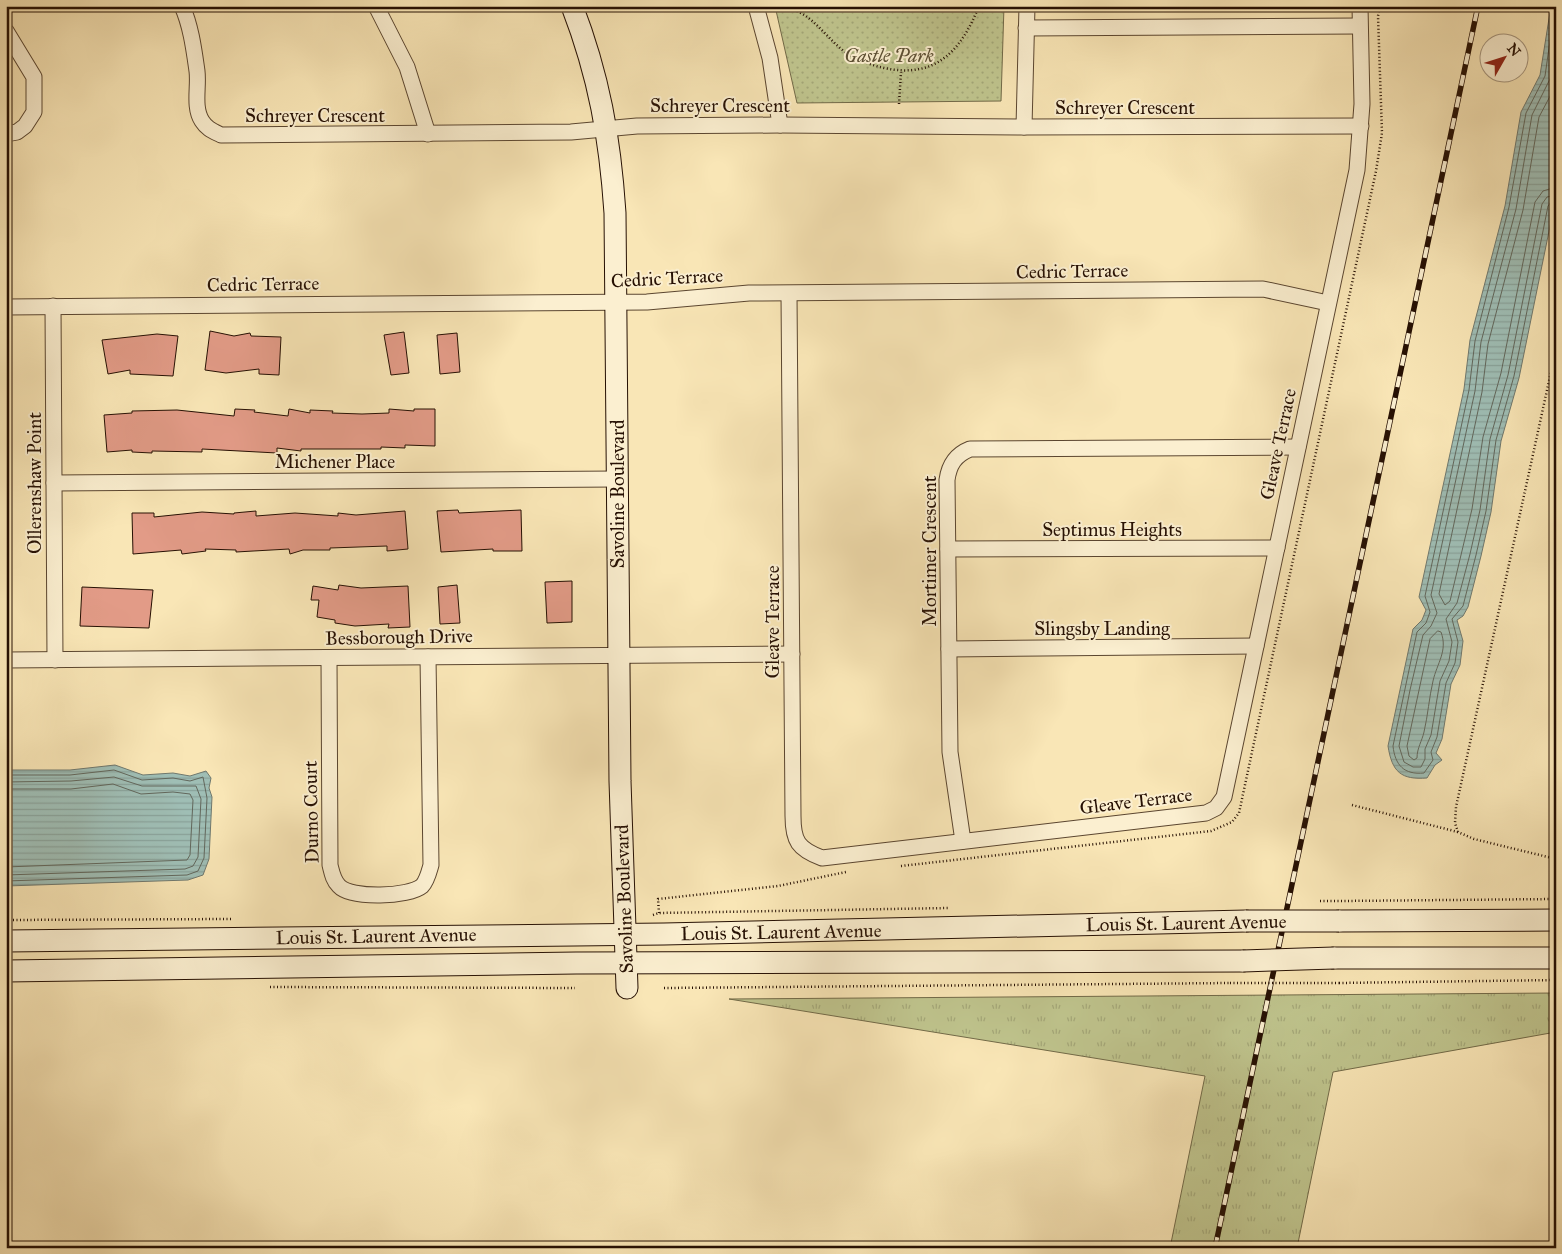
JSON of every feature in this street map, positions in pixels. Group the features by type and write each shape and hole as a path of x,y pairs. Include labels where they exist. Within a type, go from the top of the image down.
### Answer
{"main road":[{"name":"Savoline Boulevard","path":"572,6 594,74 607,128 615,213 618,655 627,988"},
{"name":"Louis St. Laurent Avenue","path":"6,941 626,934 1246,921 1340,911 1556,920"},
{"name":"Louis St. Laurent Avenue","path":"6,971 627,963 1556,958"}],"street":[{"name":"Schreyer Crescent","path":"182,6 190,31 198,73 197,108 201,120 210,130 221,134 571,132 636,126 1361,126"},
{"path":"376,6 407,68 428,134"},
{"path":"756,6 770,58 780,125"},
{"path":"1024,127 1027,6"},
{"name":"Gleave Terrace","path":"789,294 793,830 798,844 809,853 822,858 1190,816 1206,813 1216,808 1224,797 1357,170 1361,126 1360,6"},
{"path":"1026,28 1359,26"},
{"path":"6,31 34,77 34,112 25,126 17,132 6,134"},
{"name":"Cedric Terrace","path":"6,306 647,302 749,293 1263,289 1328,303"},
{"name":"Ollerenshaw Point","path":"53,306 55,660"},
{"name":"Mortimer Crescent","path":"963,841 950,752 949,468 956,457 970,448 1298,447"},
{"name":"Michener Place","path":"54,483 617,479"},
{"name":"Septimus Heights","path":"948,549 1277,548"},
{"name":"Slingsby Landing","path":"949,649 1256,646"},
{"name":"Bessborough Drive","path":"6,660 792,654"},
{"name":"Durno Court","path":"329,658 330,865 332,877 340,887 350,893 404,894 416,890 423,885 429,874 430,865 428,657"}],"path":[{"path":"774,8 795,9 811,20 847,53 874,66 901,72 936,64 951,54 964,38 979,6"},
{"path":"900,866 1211,831 1232,822 1239,813 1376,171 1382,133 1380,6"},
{"path":"899,104 901,72"},
{"path":"1458,832 1455,823 1456,807 1556,349"},
{"path":"1352,805 1458,832 1474,839 1556,858"},
{"path":"658,913 658,899 778,886 851,871"},
{"path":"1340,911 1556,899"},
{"path":"664,988 1556,980"},
{"path":"266,987 575,988"}],"green space":[{"name":"Gastle Park","path":"775,6 1004,6 1001,101 797,103"},
{"path":"1556,993 1556,1032 1333,1072 1297,1248 1170,1248 1205,1076 729,999"}],"water":[{"path":"1551,6 1556,6 1556,197 1519,378 1501,441 1491,512 1481,556 1468,607 1463,616 1457,620 1463,641 1460,665 1451,684 1442,739 1436,753 1442,760 1435,765 1427,778 1410,778 1399,773 1395,768 1388,746 1413,629 1422,620 1426,610 1419,597 1464,389 1470,340 1505,206 1521,112 1540,75"},
{"path":"115,765 143,775 173,773 190,776 206,771 211,778 209,788 212,797 209,859 203,875 188,880 6,886 6,770 70,770"}],"building":[{"path":"210,331 234,336 250,333 251,336 281,337 279,375 259,374 259,369 226,373 205,370"},
{"path":"404,332 409,373 391,375 384,335"},
{"path":"457,333 460,372 440,374 437,335"},
{"path":"157,334 178,336 173,376 130,374 130,370 108,374 102,340"},
{"path":"235,409 255,410 254,412 288,416 289,409 310,413 310,410 362,414 389,413 389,409 414,411 414,409 435,409 435,446 405,445 405,448 301,449 301,451 277,448 277,453 202,449 202,452 152,451 152,453 132,452 132,450 107,452 104,415 132,413 132,411 177,410 234,416"},
{"path":"458,510 459,513 521,510 522,551 493,551 493,549 441,552 437,511"},
{"path":"256,511 256,516 295,513 338,516 338,513 356,515 405,511 408,549 387,551 387,546 330,548 330,550 303,550 290,554 289,549 236,552 236,550 205,549 206,551 182,554 181,550 133,554 132,513 154,513 154,517 202,512 234,514"},
{"path":"572,581 572,622 547,623 545,582"},
{"path":"339,585 361,588 408,586 410,627 388,628 389,624 355,626 335,623 335,620 317,617 319,600 311,600 313,586 338,590"},
{"path":"457,585 460,623 440,624 438,587"},
{"path":"82,587 153,590 149,628 80,626"}],"railway":[{"path":"1215,1248 1478,6"}]}
